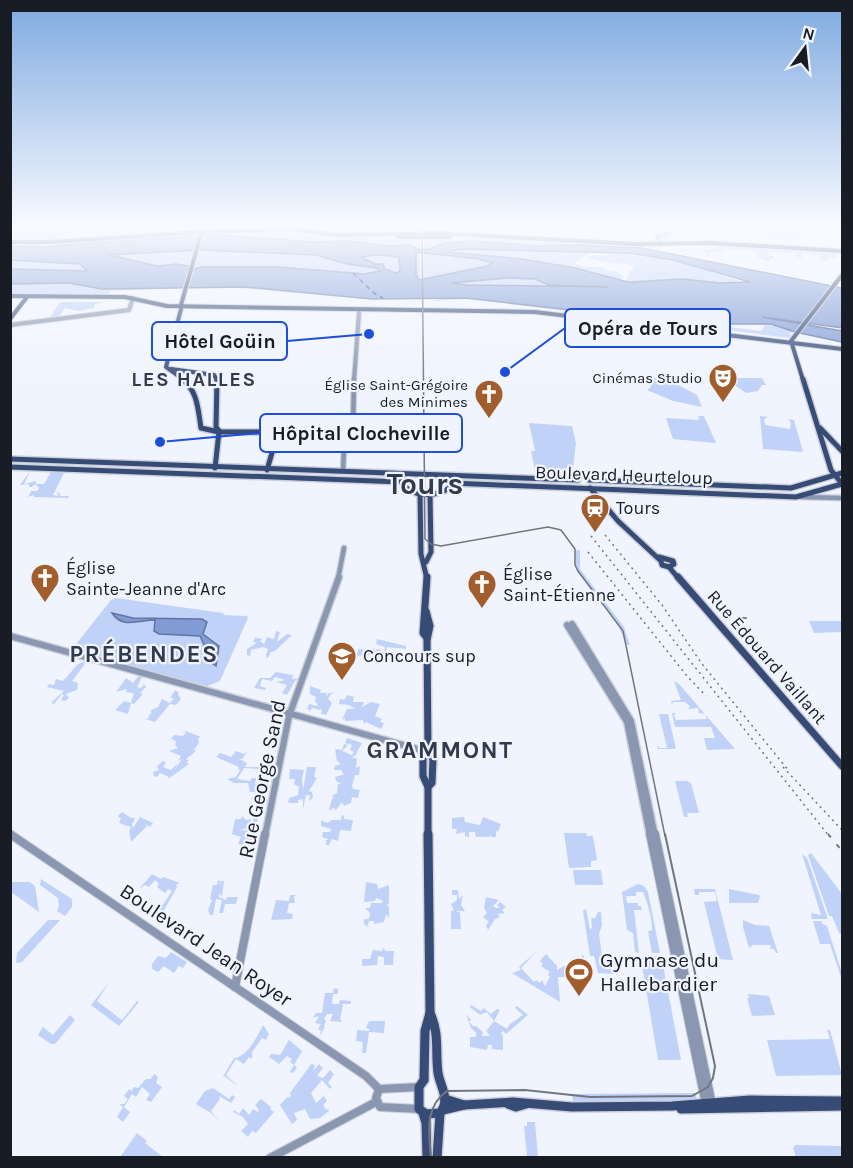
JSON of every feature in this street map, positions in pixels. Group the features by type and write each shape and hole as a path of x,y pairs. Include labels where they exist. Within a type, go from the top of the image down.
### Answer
{"main road":[{"path":"189,282 167,364 191,387 198,401 201,428 278,432 265,476"},
{"path":"793,341 838,282"},
{"path":"10,297 132,298 158,307 360,312 538,313 793,341 843,350"},
{"path":"10,319 27,298"},
{"path":"793,341 821,430 843,451"},
{"path":"793,341 822,442 835,476 842,484"},
{"path":"170,369 187,369 200,376 214,375 217,378 218,430 214,475"},
{"path":"822,442 832,441"},
{"path":"10,459 343,471 451,480 446,491 430,494 406,490 401,482"},
{"path":"95,470 97,462"},
{"path":"10,467 401,482"},
{"path":"391,481 397,477 394,474"},
{"name":"Boulevard Heurteloup","path":"590,488 591,480 791,488 843,474"},
{"path":"401,482 404,475"},
{"path":"459,477 457,480 461,484"},
{"name":"Boulevard Heurteloup","path":"451,480 459,477 578,480"},
{"path":"535,478 536,486"},
{"name":"Boulevard Heurteloup","path":"451,480 461,484 796,497 842,484"},
{"path":"648,482 650,491"},
{"path":"656,483 658,491"},
{"path":"735,485 739,494"},
{"path":"590,488 607,506"},
{"path":"599,489 600,496 607,506"},
{"path":"420,493 421,554 426,562"},
{"path":"427,1158 426,1123 421,1111 421,1083 424,1031 430,1013 428,787 432,783 433,759 428,752 427,638 423,633 423,620 426,611 426,562 431,552 430,494"},
{"name":"Rue Édouard Vaillant","path":"607,506 623,525 663,560 663,566 669,567 843,766"},
{"path":"430,1013 437,1028 438,1072 444,1089 437,1158"},
{"path":"421,1083 440,1082"},
{"path":"421,1111 430,1115 443,1107 465,1105 672,1106 680,1109 750,1101 843,1101"},
{"path":"709,1106 843,1106"}],"street":[{"path":"10,325 129,310 132,298"},
{"path":"343,471 344,448 353,429 356,340 360,312"},
{"name":"Boulevard Heurteloup","path":"796,497 843,498"},
{"name":"Rue George Sand","path":"235,987 291,713 340,574 344,548"},
{"path":"570,624 631,721 651,831 709,1106"},
{"path":"10,636 428,752"},
{"name":"Boulevard Jean Royer","path":"10,834 366,1076 379,1089"},
{"path":"421,1083 379,1089 376,1093 376,1102 380,1107 421,1111"},
{"path":"270,1158 376,1102"}],"shaded area":[{"path":"11,282 186,282 185,288 110,291 108,295 11,294"},
{"path":"11,282 468,282 451,283 609,287 549,285 541,282 810,282 842,288 842,328 762,317 842,331 842,342 795,332 771,324 690,324 466,298 372,299 245,287 102,289 69,283 11,284"},
{"path":"192,282 420,282 419,297 365,299 239,288 190,288"},
{"path":"424,282 620,282 618,286 629,286 635,290 633,294 628,295 615,291 609,302 620,305 609,303 603,314 466,299 433,301 437,299 431,296 424,297"},
{"path":"60,302 103,302 95,304 94,308 78,311 65,308 58,318 49,319"},
{"path":"610,315 690,324 726,324 729,326 713,325 761,331 765,326 760,324 780,326 793,332 789,333 791,338"},
{"path":"649,378 673,378 678,385 697,395 702,407 673,401 647,390 651,387"},
{"path":"732,378 762,378 766,385 762,385 758,391 746,393 730,382"},
{"path":"698,416 704,416 716,443 673,439 666,418 699,420"},
{"path":"760,416 768,417 764,419 765,425 790,429 791,422 787,419 794,420 803,452 763,449"},
{"path":"529,423 572,426 576,443 572,477 536,475 531,451 535,451"},
{"path":"31,470 24,484 36,481 36,484 44,484 51,472 65,471 53,495 59,494 55,492 60,493 60,496 69,496 68,498 34,497 34,495 28,497 31,491 37,491 39,488 35,484 32,487 29,487 29,484 20,485"},
{"path":"580,550 580,569 624,627 630,645 626,645 618,624 576,570 575,551"},
{"path":"116,598 223,613 224,615 247,616 248,618 220,681 205,687 74,651 73,648 111,600"},
{"path":"112,613 133,618 202,619 207,622 203,634 219,646 216,666 212,663 200,636 159,634 154,631 155,620 126,622 116,618"},
{"path":"809,621 842,621 842,632 814,633"},
{"path":"276,631 280,632 277,642 287,634 292,635 271,652 268,658 264,657 267,657 268,649 263,647 251,650 250,656 247,655 247,649 257,643 253,642 255,638 250,637 263,639 260,641 264,644 267,637 274,639"},
{"path":"377,639 406,646 406,649 387,647 386,652 390,652 388,659 379,659 372,654 367,656 366,660 364,655 356,656 359,649 374,648 375,651 377,649 384,652 385,647 376,644"},
{"path":"88,660 72,681 78,683 77,690 66,694 69,698 65,701 61,700 64,695 62,694 54,704 51,703 64,691 47,687 49,684 54,685 56,679 63,681 78,664"},
{"path":"276,672 293,675 292,679 300,678 295,681 287,695 282,693 287,685 276,682 285,680 275,677 272,681 262,679 260,686 266,688 265,690 254,688 260,678 270,678"},
{"path":"140,674 143,675 137,687 141,688 144,684 146,687 140,693 143,694 134,704 131,703 134,693 126,692 127,689 116,692 126,678 133,683"},
{"path":"674,681 705,714 699,713 698,708 688,709 690,706 685,702 673,702 672,706 671,701 681,700"},
{"path":"310,686 321,690 320,693 327,693 326,697 329,693 336,692 328,699 332,703 326,715 321,714 322,708 320,710 312,708 309,713 310,710 307,709 309,704 317,706 318,704 315,702 316,697 310,694"},
{"path":"175,690 181,699 176,705 170,704 155,722 145,719 150,718 148,717 152,712 150,711 158,707 162,699 170,703 174,698 170,698"},
{"path":"347,695 354,697 353,702 364,702 362,707 371,702 380,704 375,716 382,719 380,722 384,723 381,729 366,722 364,724 363,720 345,721 345,718 342,720 347,709 355,709 349,705 339,704 340,699 344,700"},
{"path":"124,701 131,703 128,714 115,710"},
{"path":"672,713 676,713 674,715 676,720 707,719 705,714 735,749 707,750 704,738 715,738 711,727 675,727"},
{"path":"659,714 668,714 676,749 658,749 657,745 660,748 667,748"},
{"path":"183,730 201,737 198,738 199,743 194,750 196,751 186,759 189,764 168,779 169,777 160,773 157,777 154,776 153,772 159,770 157,766 163,761 166,762 163,767 171,770 178,763 174,771 182,759 178,761 181,756 169,751 178,748 175,745 176,741 171,739 174,735 183,736 186,732"},
{"path":"347,738 362,743 355,756 351,757 357,759 356,768 360,766 359,775 355,775 352,786 353,789 360,790 358,798 352,797 351,803 344,806 342,802 336,810 332,807 332,810 329,810 332,799 336,799 332,798 337,793 338,784 341,784 336,781 335,777 345,774 342,770 334,770 335,766 341,764 337,761 335,749 342,750 344,744 348,745 342,751 352,755 354,752 350,750 352,745 345,743"},
{"path":"236,751 244,754 247,752 242,759 239,759 247,763 245,767 259,767 261,761 265,762 264,766 277,767 276,770 244,768 237,779 250,781 256,778 255,784 266,785 266,788 250,792 248,783 234,783 227,779 236,777 240,770 239,767 216,757 220,753 231,757"},
{"path":"307,767 316,767 314,777 317,778 309,791 312,792 313,798 309,801 310,795 306,795 303,809 303,799 298,800 298,803 288,803 289,798 298,795 299,787 294,784 295,779 289,779 290,769 304,770 303,790"},
{"path":"675,781 691,783 699,813 687,813 688,817 684,817"},
{"path":"256,792 264,792 263,799 270,800 270,802 262,801 261,807 255,807 256,802 251,799"},
{"path":"122,812 135,818 133,828 140,817 153,823 150,827 145,824 147,826 131,842 129,831 131,827 119,823 121,819 118,816"},
{"path":"342,815 344,819 353,820 351,831 340,830 338,841 332,839 329,845 326,845 326,840 329,840 322,837 323,832 330,832 331,829 321,826 321,820 327,823 332,820 341,820"},
{"path":"242,816 246,820 251,819 250,822 253,822 254,817 258,818 256,827 239,830 256,831 242,836 253,837 249,844 253,843 252,845 238,844 241,837 232,834 235,819 241,819"},
{"path":"464,817 465,822 480,825 483,817 501,824 498,832 496,831 496,837 491,837 491,834 490,837 476,837 475,832 469,832 469,837 465,836 465,832 456,834 457,829 452,829 452,818"},
{"path":"564,833 586,833 587,836 593,836 597,860 591,861 591,867 569,868"},
{"path":"811,853 842,894 842,934 839,933 832,916 829,916 808,855"},
{"path":"802,854 807,858 828,919 812,919 811,913 821,915"},
{"path":"573,870 601,870 603,885 575,885"},
{"path":"152,874 161,879 163,877 180,883 176,885 163,912 158,912 172,891 168,889 165,893 157,887 159,884 155,880 149,887 145,885 139,889"},
{"path":"41,879 72,899 72,907 65,916 57,911 58,898 40,885"},
{"path":"218,880 220,881 219,887 221,881 224,881 222,897 219,893 219,897 226,900 227,897 238,897 236,904 225,904 223,913 219,913 222,900 216,899 213,915 210,915 208,910 212,900 210,899 213,885 217,885"},
{"path":"11,882 30,882 35,886 39,912 11,892"},
{"path":"366,882 377,884 378,889 389,885 389,903 386,906 389,906 389,918 386,914 384,922 374,924 374,921 369,921 367,927 364,919 369,919 370,913 365,908 370,908 371,903 382,903 383,901 376,898 375,901 364,902"},
{"path":"638,884 644,886 648,892 660,953 652,953 648,931 652,930 651,921 643,892 636,892 636,896 626,896 627,903 638,903 642,910 634,910 639,953 635,952 633,933 627,930 622,892"},
{"path":"694,889 715,889 733,960 718,959 704,902 717,901 715,892 699,892 699,895 695,895"},
{"path":"729,889 759,895 758,903 729,903"},
{"path":"452,890 458,890 459,899 463,895 461,905 465,911 456,911 460,913 461,929 451,929 451,911 454,910 451,904 457,900 457,895 452,895"},
{"path":"290,895 297,895 294,896 295,903 289,903 287,913 293,914 292,919 271,920 276,900 289,901"},
{"path":"486,897 499,900 493,906 496,908 500,908 497,905 500,902 506,907 502,910 505,913 497,914 500,917 495,919 488,930 486,925 489,922 483,917 487,913 484,908"},
{"path":"586,909 590,929 592,928 591,918 595,918 598,912 601,912 602,925 599,934 603,964 615,974 598,973 594,956 590,956 583,911"},
{"path":"48,920 60,920 22,962 16,963 17,953"},
{"path":"743,920 755,925 769,926 778,953 770,949 771,945 753,945 749,948"},
{"path":"813,921 823,921 821,923 827,926 842,973 842,980 830,944 820,944"},
{"path":"383,948 386,951 394,951 393,965 384,965 384,957 378,956 377,965 362,966 362,959 370,959 373,950 382,951"},
{"path":"538,950 521,968 534,982 537,980 539,983 542,980 545,986 550,972 541,966 543,964 540,961 546,954 557,966 557,970 564,966 575,971 583,954 587,977 558,977 560,1002 512,973 521,970 519,967"},
{"path":"171,952 187,962 183,968 179,966 174,973 164,966 158,972 152,969 152,964 158,956 166,958"},
{"path":"661,955 681,1060 658,1060 641,959"},
{"path":"110,981 97,1001 122,1020 137,1001 139,1002 119,1026 91,1005"},
{"path":"334,988 338,989 338,994 333,994 332,1004 339,1004 340,1000 351,1001 351,1004 341,1004 343,1005 340,1019 342,1022 330,1021 333,1014 327,1014 324,1019 325,1027 319,1037 321,1031 318,1029 321,1024 315,1023 319,1016 313,1018 316,1013 322,1013 325,993 333,993"},
{"path":"748,994 769,996 775,1015 752,1016"},
{"path":"471,1005 481,1011 484,1008 491,1014 497,1009 500,1010 494,1021 487,1012 480,1015 470,1007"},
{"path":"517,1006 528,1015 506,1034 503,1031 501,1033 503,1050 492,1049 492,1045 488,1045 487,1050 470,1047 470,1037 476,1037 476,1033 471,1028 466,1014 471,1020 469,1022 483,1032 482,1036 490,1036 486,1031 494,1021 507,1029 523,1015 515,1008"},
{"path":"70,1015 75,1020 55,1044 51,1044 38,1035 43,1027 53,1035"},
{"path":"369,1021 385,1021 384,1033 369,1032 366,1053 362,1053 363,1042 356,1041 357,1030 369,1031 366,1028"},
{"path":"263,1025 269,1034 266,1040 262,1038 252,1052 252,1059 249,1057 244,1064 236,1059 226,1075 238,1086 224,1076 221,1080 234,1058 239,1057 251,1046"},
{"path":"827,1030 830,1030 842,1075 776,1076 767,1040 830,1039"},
{"path":"289,1040 302,1051 294,1065 290,1062 292,1059 287,1056 279,1064 269,1057 271,1054 280,1055"},
{"path":"312,1063 315,1066 313,1071 319,1064 323,1068 317,1076 323,1078 330,1070 334,1074 328,1083 332,1087 330,1089 322,1080 311,1093 316,1103 324,1096 327,1101 323,1105 329,1111 320,1118 310,1119 305,1109 294,1113 297,1120 292,1124 280,1105 291,1096 290,1093"},
{"path":"294,1065 297,1067 293,1073 290,1072"},
{"path":"154,1074 158,1077 156,1083 162,1087 151,1102 146,1100 150,1094 142,1087 136,1097 132,1094 124,1107 130,1112 123,1122 117,1117 123,1107 119,1104 124,1104 128,1099 124,1096 129,1089 131,1091 134,1087 138,1088"},
{"path":"213,1088 229,1099 232,1095 235,1097 231,1103 219,1096 220,1099 211,1111 219,1121 196,1104 205,1091"},
{"path":"696,1093 697,1102 573,1103 572,1094"},
{"path":"261,1099 274,1112 256,1133 252,1131 248,1137 241,1131 248,1124 243,1117 233,1112 234,1110 239,1114 243,1108 249,1115 253,1109 258,1112 255,1105"},
{"path":"527,1122 535,1122 538,1157 527,1156 524,1126 527,1126"},
{"path":"137,1133 147,1141 145,1143 163,1157 120,1157"},
{"path":"795,1145 842,1146 842,1157 796,1157 793,1148"}],"ferry route":[{"path":"362,282 383,298"}],"tram line":[{"path":"423,282 425,539 431,544 441,546 548,527 561,530 575,549 575,565 578,571 623,631 665,836"},
{"path":"431,1158 429,1130 431,1113 440,1097 447,1091 525,1090 590,1097 692,1096 708,1087 713,1078 715,1066 665,834"}],"railway":[{"path":"605,535 662,605 702,664 789,771"},
{"path":"591,536 829,836"},
{"path":"588,552 687,676 706,696"},
{"path":"783,767 842,830"},
{"path":"828,834 842,851"}],"place":[{"name":"Hôtel Goüin","path":"369,334"},
{"name":"Opéra de Tours","path":"505,372"},
{"name":"Cinémas Studio","path":"723,404"},
{"name":"Église Saint-Grégoire des Minimes","path":"489,420"},
{"name":"Hôpital Clocheville","path":"160,442"},
{"name":"Tours","path":"595,534"},
{"name":"Église Sainte-Jeanne d'Arc","path":"45,604"},
{"name":"Église Saint-Étienne","path":"482,610"},
{"name":"Concours sup","path":"342,682"},
{"name":"Gymnase du Hallebardier","path":"579,998"}],"district":[{"name":"LES HALLES","path":"194,379"},
{"name":"Tours","path":"425,484"},
{"name":"PRÉBENDES","path":"144,654"},
{"name":"GRAMMONT","path":"440,750"}]}
